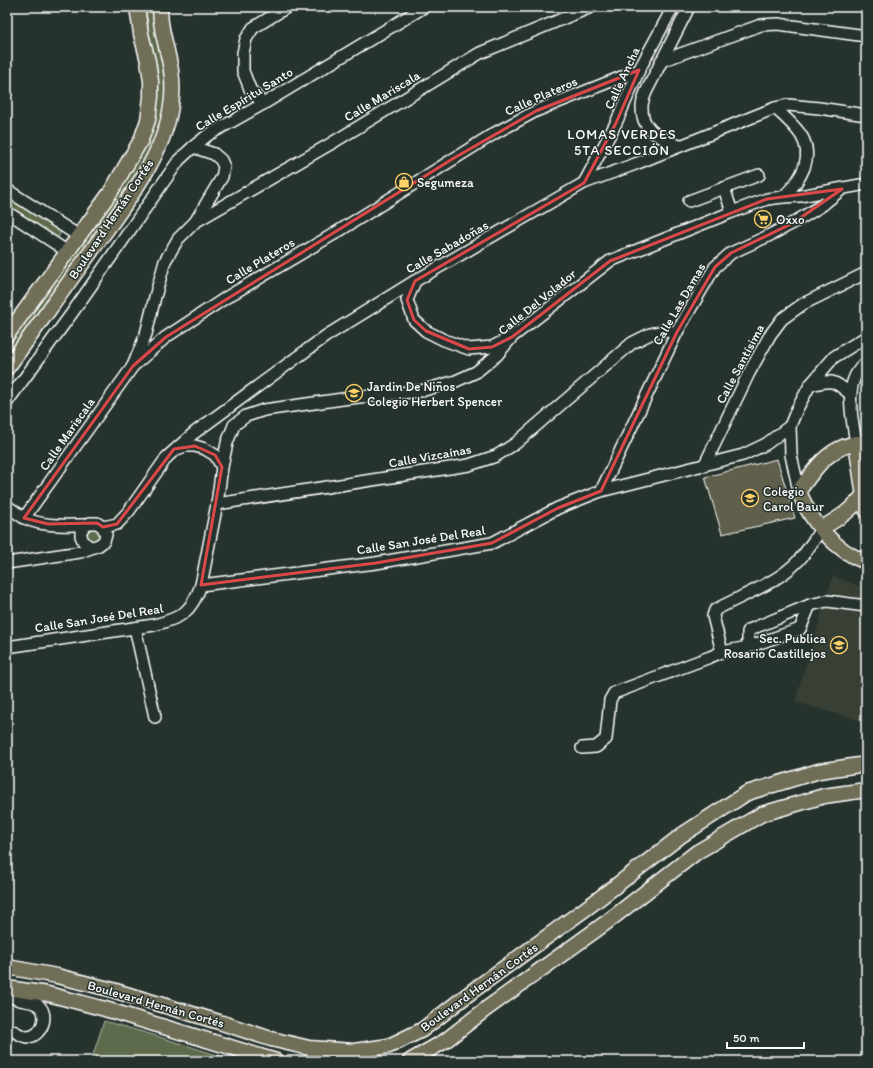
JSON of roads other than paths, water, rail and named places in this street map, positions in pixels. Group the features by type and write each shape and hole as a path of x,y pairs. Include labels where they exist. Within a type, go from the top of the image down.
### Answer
{"main road":[{"name":"Boulevard Hernán Cortés","path":"7,335 110,193 141,140 148,120 151,97 151,81 137,7"},
{"name":"Boulevard Hernán Cortés","path":"7,368 123,206 146,171 160,144 168,122 172,98 173,79 163,33 160,7"},
{"path":"866,510 861,443 832,452 822,460 799,490 810,514 832,540 845,551 866,562"},
{"path":"822,528 842,517 865,494"},
{"name":"Boulevard Hernán Cortés","path":"9,968 57,976 109,989 271,1039 309,1048 354,1051 389,1046 422,1030 682,835 747,793 819,771 866,764"},
{"name":"Boulevard Hernán Cortés","path":"410,1061 445,1041 486,1009 607,922 697,852 762,814 824,796 866,790"},
{"path":"613,888 628,906"},
{"path":"592,904 607,922"},
{"path":"8,989 9,968"},
{"path":"26,996 30,971"},
{"name":"Boulevard Hernán Cortés","path":"8,989 26,996 48,994 105,1009 276,1061"}],"street":[{"path":"263,104 250,89 243,71 242,53 246,39 253,28 287,7"},
{"name":"Calle Espíritu Santo","path":"7,402 72,313 179,160 208,135 263,104 424,7"},
{"name":"Calle Mariscala","path":"194,222 332,142 480,53 591,7"},
{"name":"Calle Ancha","path":"584,183 616,123 639,70 673,7"},
{"path":"678,146 654,134 644,122 642,107 646,92 689,7"},
{"path":"661,61 761,25 778,24 866,36"},
{"name":"Calle Plateros","path":"133,366 166,337 227,297 334,234 495,133 536,111 639,70"},
{"name":"Calle Sabadoñas","path":"7,506 24,518 35,522 48,524 85,525 97,523 103,527 117,524 129,511 174,449 326,336 416,281 584,183 775,108 788,105 866,115"},
{"path":"775,108 792,124 802,137 807,151 806,165 799,179 783,197"},
{"path":"133,366 146,334 166,261 178,239 194,222 222,177 224,167 221,160 214,154 193,147"},
{"path":"689,201 759,174"},
{"name":"Calle Del Volador","path":"217,504 227,443 234,425 246,416 264,410 350,398 421,391 456,381 476,372 497,355 512,336 610,261 732,212 767,200 800,196 866,184"},
{"path":"724,188 732,212"},
{"name":"Calle Las Damas","path":"601,491 677,332 715,267 732,253 793,223 821,206 842,189"},
{"path":"7,190 79,236"},
{"path":"7,212 68,252"},
{"name":"Calle Santísima","path":"704,466 749,373 770,335 782,319 803,304 866,273"},
{"path":"416,281 407,300 414,320 426,331 444,340 469,349 492,347 512,336"},
{"name":"Calle Vizcaínas","path":"217,504 469,465 496,456 516,443 632,343 650,334 664,331 677,332"},
{"path":"799,490 791,455 790,426 797,409 810,385 834,358 866,338"},
{"path":"861,443 852,412 850,394 854,378 862,366 866,363"},
{"name":"Calle Mariscala","path":"24,518 133,366"},
{"path":"810,385 829,380 836,383 850,394"},
{"name":"Calle San José Del Real","path":"201,585 376,562 492,543 558,508 601,491 743,455 766,444 790,426"},
{"path":"174,449 185,446 195,446 205,449 215,455 222,467"},
{"name":"Calle San José Del Real","path":"7,647 154,625 170,621 187,612 196,598 201,585 217,504"},
{"path":"85,525 81,531 81,536 83,541 88,546 93,547"},
{"path":"7,564 80,552 100,545 106,535 103,527"},
{"path":"722,652 713,616 715,610 767,584 791,568 804,555 822,528"},
{"path":"748,647 749,630 810,606 827,601 866,606"},
{"path":"582,748 596,747 606,739 610,700 614,693 722,652 748,647 800,629 810,606"},
{"path":"135,628 155,717"},
{"path":"7,1030 28,1037 39,1031 43,1023 43,1010 26,996"}],"place":[{"name":"Segumeza","path":"404,182"},
{"name":"Oxxo","path":"763,219"},
{"name":"Jardin De Niños Colegio Herbert Spencer","path":"354,393"},
{"name":"Colegio Carol Baur","path":"750,498"},
{"name":"Sec. Publica Rosario Castillejos","path":"839,645"}],"district":[{"name":"LOMAS VERDES 5TA SECCIÓN","path":"622,142"}]}
